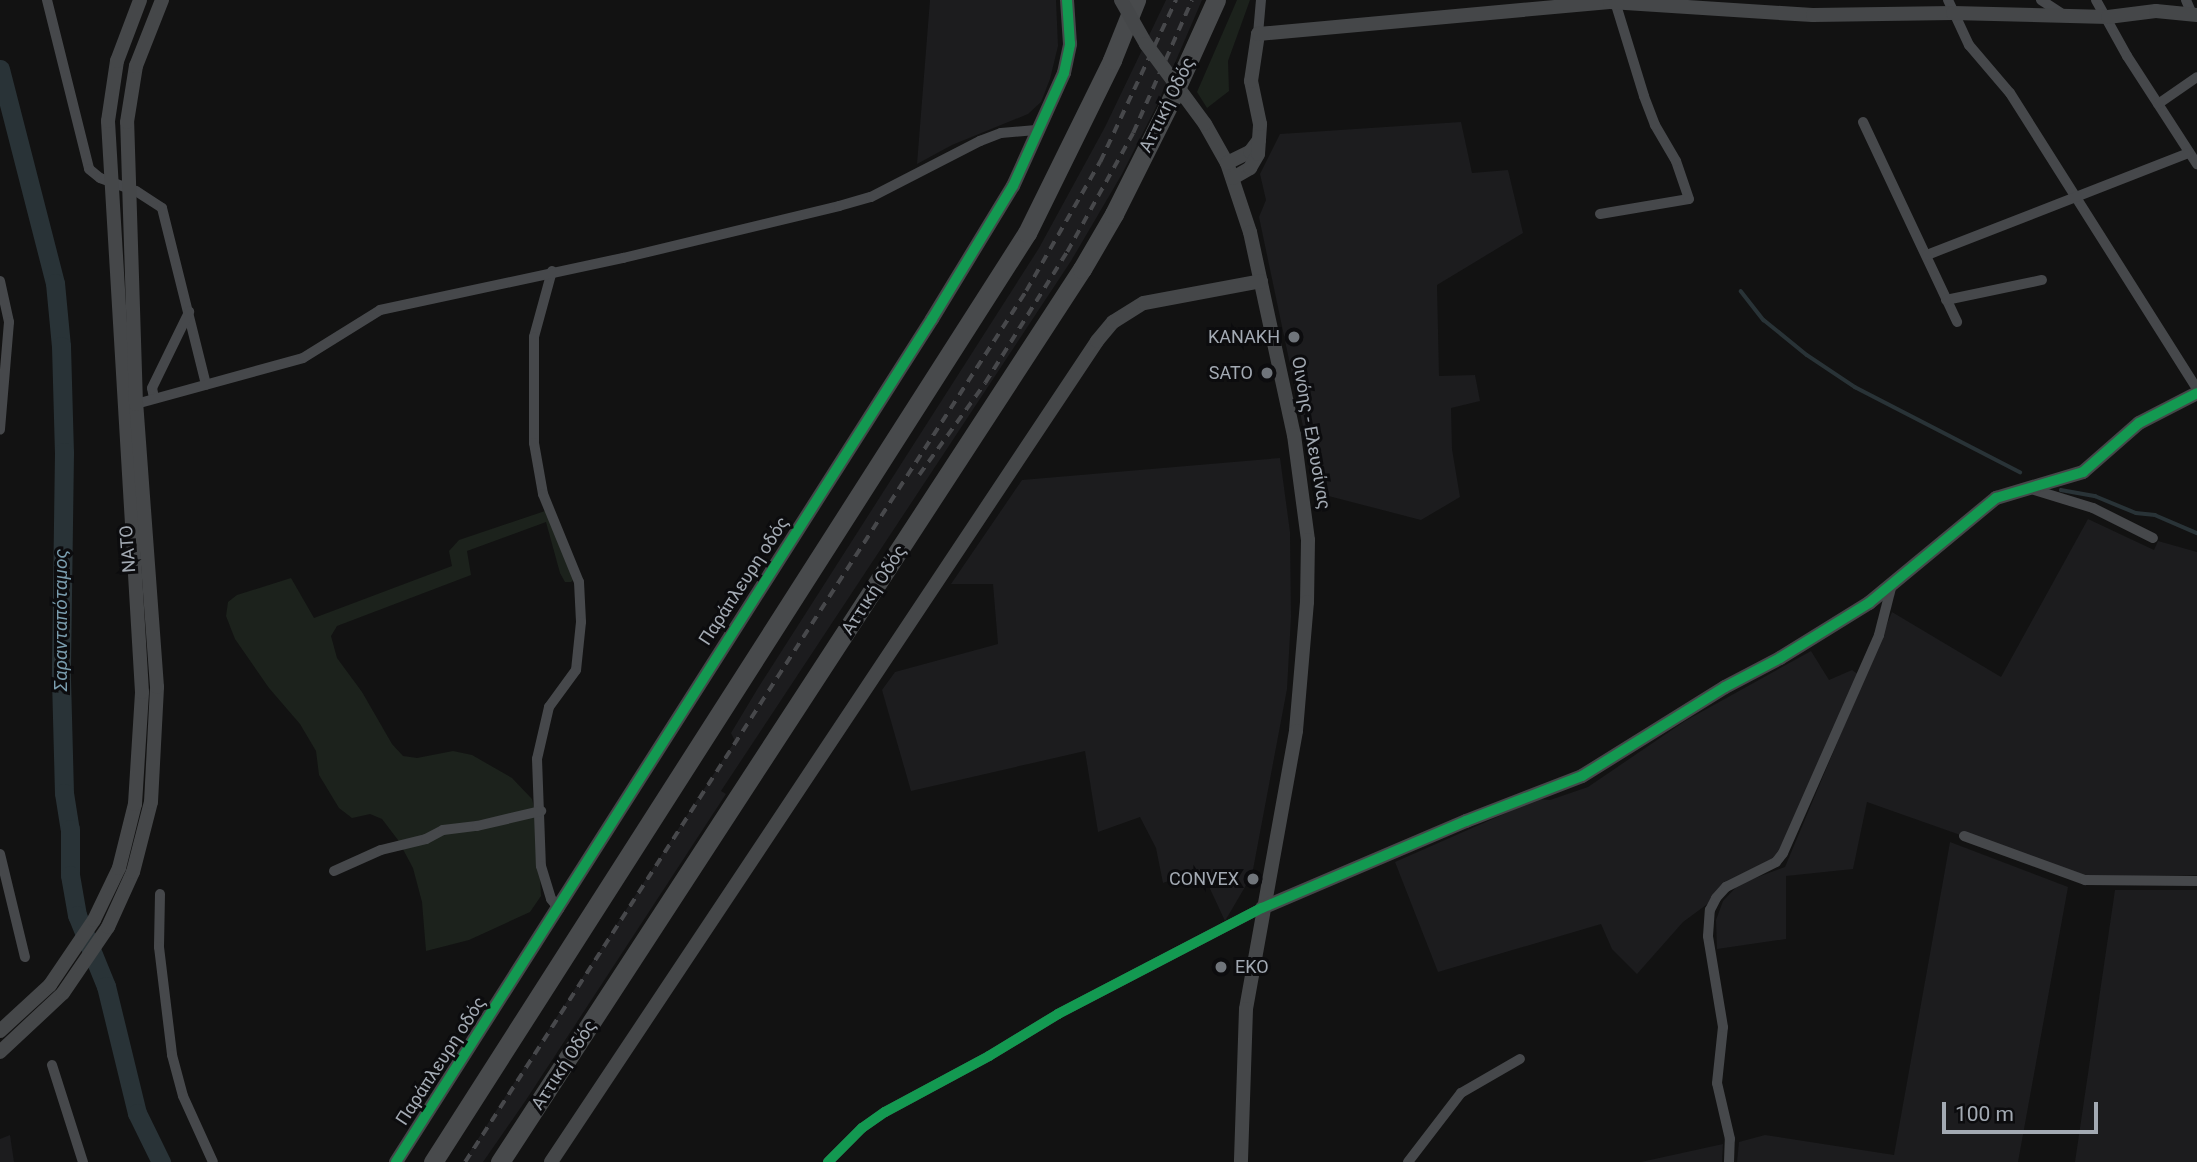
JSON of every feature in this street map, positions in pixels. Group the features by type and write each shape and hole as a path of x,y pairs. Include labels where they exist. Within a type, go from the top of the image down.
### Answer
{"highway":[{"path":"433,1162 1027,233 1112,60 1136,0"},
{"name":"Αττική Οδός","path":"500,1162 1082,269 1114,214 1169,104 1216,0"}],"street":[{"path":"47,0 89,169 111,183 130,188 162,208 206,385"},
{"name":"ΝΑΤΟ","path":"0,1031 50,985 73,955 119,868 135,803 142,692 108,121 111,90 127,32 141,0"},
{"name":"ΝΑΤΟ","path":"0,1052 63,993 86,963 125,893 151,802 157,687 136,404 127,122 130,92 144,39 162,0"},
{"name":"Παράπλευρη οδός","path":"396,1162 932,319 1013,186 1068,58 1066,0"},
{"name":"Οινόης - Ελευσίνας","path":"1121,0 1146,44 1205,124 1233,178 1261,281 1294,435 1308,540 1307,602 1300,698 1246,1009 1241,1162"},
{"path":"1233,178 1243,173 1255,161 1260,139 1251,81 1261,0"},
{"path":"2041,0 2068,18"},
{"path":"2096,0 2197,164"},
{"path":"1258,34 1623,2 1790,7 1950,6 2068,18 2108,17 2192,7"},
{"path":"1600,214 1689,199 1676,161 1655,125 1644,96 1623,2"},
{"path":"828,1162 862,1128 885,1112 989,1056 1058,1014 1262,908 1500,807 1582,776 1891,587 1996,498 2082,472 2139,422 2197,391 2010,93 1969,45 1950,6"},
{"path":"2158,104 2197,77"},
{"path":"1863,122 1957,322"},
{"path":"136,404 303,358 380,310 636,255 871,197 980,141 1001,133 1039,130"},
{"path":"1227,163 1250,152 1260,139"},
{"path":"1927,255 2189,153"},
{"path":"552,271 534,337 533,432 543,494 579,582 581,644 576,670 549,708 539,742 541,866 551,899 559,909"},
{"path":"1946,300 2042,280"},
{"path":"0,281 9,322 0,430"},
{"path":"551,1162 1097,341 1113,322 1144,303 1261,281"},
{"path":"154,398 152,388 189,312"},
{"path":"2028,488 2093,508 2153,538"},
{"path":"1729,1162 1730,1139 1717,1083 1723,1027 1708,936 1710,910 1726,887 1776,862 1783,853 1879,635 1891,587"},
{"path":"334,871 381,850 426,839 443,830 477,826 541,811"},
{"path":"1964,836 2085,880 2197,881"},
{"path":"0,855 25,957"},
{"path":"160,894 159,947 172,1055 183,1096 213,1162"},
{"path":"1408,1162 1461,1093 1520,1059"},
{"path":"52,1065 83,1162"}],"shaded area":[{"path":"930,0 1056,0 1058,46 1041,102 1028,114 952,145 917,164"},
{"path":"1166,0 1202,0 1156,107 1122,174 1071,261 721,791 726,794 526,1100 483,1162 463,1162 735,741 731,733 758,688 1039,248 1105,127"},
{"path":"1237,0 1250,0 1228,61 1229,91 1207,108 1197,92"},
{"path":"1461,122 1472,173 1508,170 1523,233 1437,285 1439,376 1475,375 1480,401 1451,408 1452,449 1460,497 1421,520 1317,493 1259,217 1266,200 1260,174 1280,134"},
{"path":"1280,458 1290,532 1291,617 1287,689 1252,875 1225,921 1205,878 1190,873 1163,883 1156,848 1140,817 1098,832 1085,751 911,791 882,690 895,672 998,644 993,584 951,584 1022,480"},
{"path":"545,511 574,579 571,582 565,582 560,573 546,522 467,551 471,575 337,626 331,636 337,658 362,692 392,744 403,756 417,758 453,751 472,755 512,778 532,799 537,819 541,896 530,912 469,940 426,951 422,902 413,868 398,840 382,819 370,814 352,818 339,808 319,775 316,751 300,724 269,688 235,639 226,616 228,602 237,595 291,578 314,618 452,566 449,551 459,540"},
{"path":"2088,519 2154,550 2158,541 2197,552 2197,875 2079,877 1867,802 1853,869 1786,876 1786,939 1717,949 1716,920 1723,901 1739,884 1785,867 1892,612 2001,677"},
{"path":"1811,651 1829,680 1852,670 1862,677 1783,862 1740,880 1683,922 1637,974 1612,949 1601,924 1438,972 1395,862 1538,799 1550,800 1588,787 1685,721"},
{"path":"1950,842 2068,887 2018,1162 1737,1162 1739,1142 1765,1135 1894,1155"},
{"path":"2115,890 2197,890 2197,1162 2075,1162"},
{"path":"10,1135 14,1162 0,1162 0,1139"},
{"path":"1723,1144 1722,1162 1641,1162"}],"waterway":[{"name":"Σαρανταπόταμος","path":"0,69 55,283 61,346 64,452 61,679 64,793 70,829 70,875 77,915 106,986 137,1113 161,1162"},
{"path":"1741,291 1764,320 1807,355 1855,387 2020,472"},
{"path":"2061,490 2095,496 2136,513 2155,515 2197,533"}],"railway":[{"path":"465,1162 1026,291 1100,162 1176,0"},
{"path":"919,475 985,383 1067,252 1133,133 1192,0"}],"cycle path":[{"path":"396,1162 932,319 1013,186 1064,73 1070,44 1067,0"},
{"path":"828,1162 862,1128 885,1112 989,1056 1058,1014 1262,908 1466,821 1582,776 1725,687 1780,658 1869,603 1996,498 2083,472 2139,423 2197,393"}],"place":[{"name":"ΚΑΝΑΚΗ","path":"1294,337"},
{"name":"SATO","path":"1267,373"},
{"name":"CONVEX","path":"1253,879"},
{"name":"EKO","path":"1221,967"}]}
